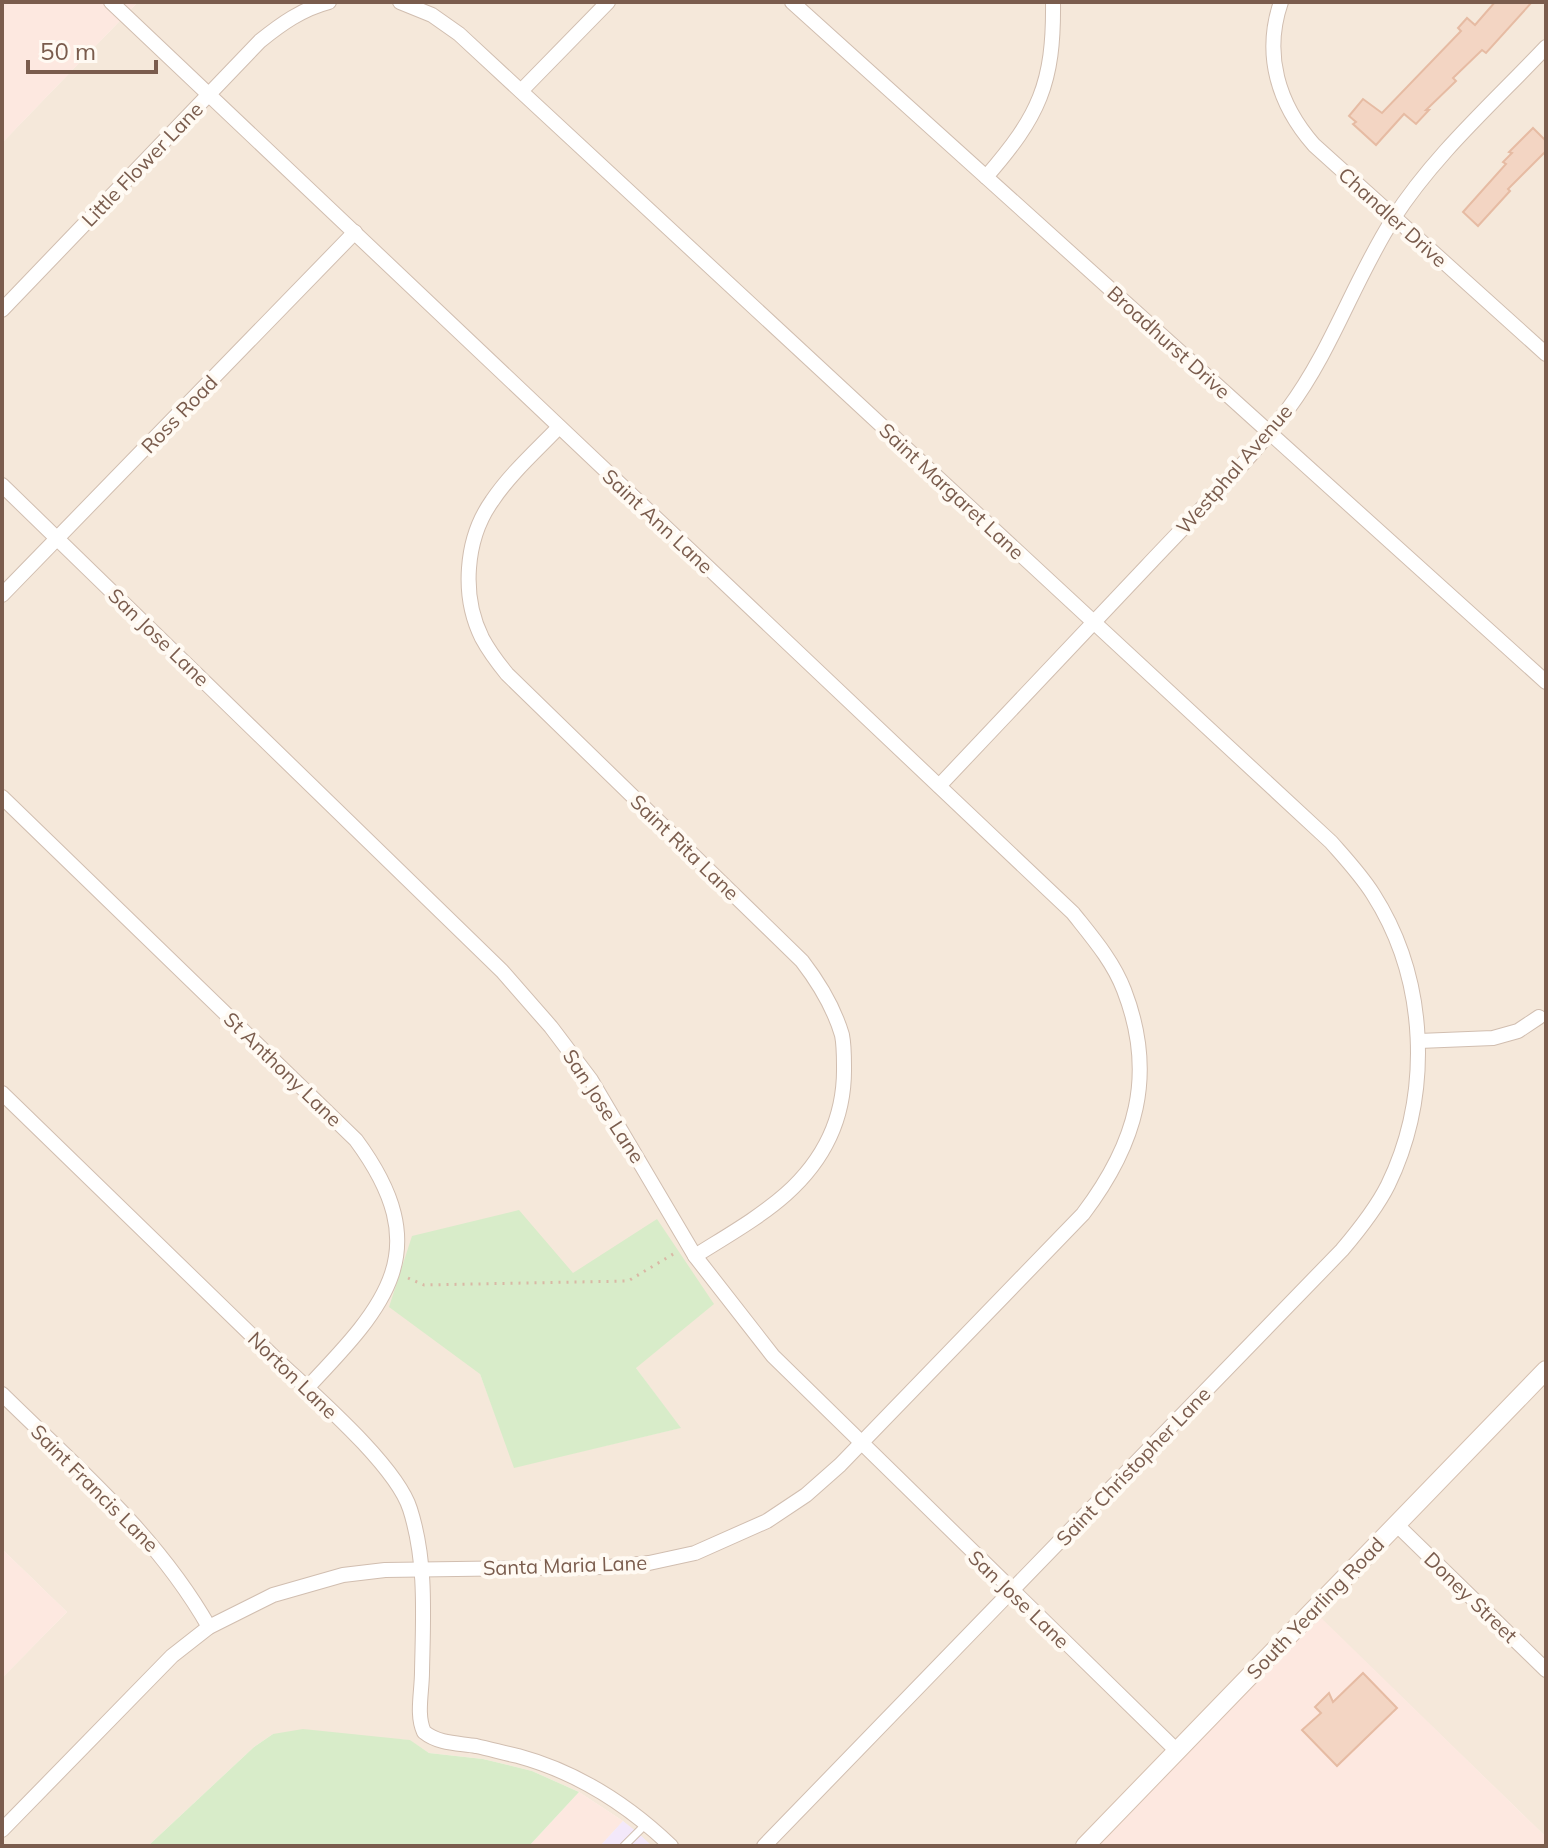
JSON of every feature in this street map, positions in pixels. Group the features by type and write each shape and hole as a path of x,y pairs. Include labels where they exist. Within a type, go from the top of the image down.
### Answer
{"street":[{"name":"Saint Ann Lane","path":"111,2 1073,913 1103,951 1124,989 1136,1034 1140,1079"},
{"name":"Saint Margaret Lane","path":"401,2 432,15 446,25 521,91 1320,832 1354,867 1380,906 1401,954 1419,1041"},
{"path":"521,91 608,2"},
{"name":"Broadhurst Drive","path":"792,2 1546,682"},
{"path":"986,177 1025,129 1041,100 1054,36 1053,2"},
{"name":"Chandler Drive","path":"1281,2 1273,32 1273,57 1282,93 1297,126 1314,145 1546,354"},
{"name":"Little Flower Lane","path":"2,310 208,94 281,24 324,3"},
{"name":"Westphal Avenue","path":"939,786 1269,433 1333,338 1371,257 1394,217 1456,141 1546,47"},
{"name":"Ross Road","path":"2,595 355,232"},
{"name":"Saint Rita Lane","path":"559,427 505,484 481,520 469,566 472,601 481,637 507,674 802,961 820,986 843,1038 842,1104 826,1146 784,1196 692,1251"},
{"name":"San Jose Lane","path":"2,485 502,971 551,1027 591,1080 692,1251 773,1356 1177,1751"},
{"name":"St Anthony Lane","path":"2,797 356,1140 378,1170 392,1201 398,1237 393,1272 381,1302 359,1334 307,1388"},
{"path":"1419,1041 1493,1038 1518,1031 1539,1017"},
{"name":"Saint Christopher Lane","path":"764,1846 1342,1250 1368,1219 1387,1187 1409,1127 1417,1090 1419,1041"},
{"name":"Santa Maria Lane","path":"2,1830 138,1688 209,1627 273,1595 343,1575 422,1569 608,1567 649,1563 695,1553 767,1521 806,1495 860,1443 1083,1214 1105,1184 1123,1151 1135,1117 1140,1079"},
{"name":"Norton Lane","path":"2,1093 307,1388 375,1456 394,1481 410,1507 422,1569 420,1715 424,1732 438,1741 479,1747 552,1767 581,1779 647,1823"},
{"name":"South Yearling Road","path":"1093,1843 1177,1751 1546,1370"},
{"name":"Saint Francis Lane","path":"2,1394 134,1523 166,1561 209,1627"},
{"name":"Doney Street","path":"1396,1524 1546,1670"},
{"path":"647,1823 671,1846"}],"lane":[{"path":"624,1846 647,1823"}],"path":[{"path":"393,1272 424,1285 628,1281 692,1251"}],"shaded area":[{"path":"2,2 138,2 2,143"},
{"path":"138,2 1546,2 1546,1837 1313,1611 1085,1846 652,1846 623,1821 579,1792 532,1771 483,1759 429,1753 409,1740 273,1734 254,1747 148,1846 2,1846 2,1678 67,1612 2,1549 2,143","holes":["636,1368 680,1428 515,1467 480,1374"]},
{"path":"2,1549 67,1612 2,1678"},
{"path":"1313,1610 1546,1837 1546,1846 1085,1846"},
{"path":"579,1792 623,1821 600,1846 529,1846"},
{"path":"623,1821 637,1832 652,1846 600,1846"}],"green space":[{"path":"519,1210 573,1273 657,1219 714,1304 636,1368 681,1428 514,1468 480,1374 389,1307 412,1236"},
{"path":"303,1729 410,1740 429,1753 483,1759 532,1771 579,1792 529,1846 148,1846 254,1747 273,1734"}],"building":[{"path":"1495,2 1532,2 1486,53 1482,50 1453,78 1456,81 1416,124 1404,114 1376,145 1353,124 1356,122 1349,116 1363,99 1382,113 1461,31 1458,28 1467,18 1475,25"},
{"path":"1533,128 1546,141 1546,151 1508,189 1510,191 1478,226 1463,212 1506,164 1503,162 1512,153 1509,152"},
{"path":"1363,1673 1397,1708 1337,1766 1302,1730 1321,1713 1315,1707 1329,1693 1333,1702"}]}
